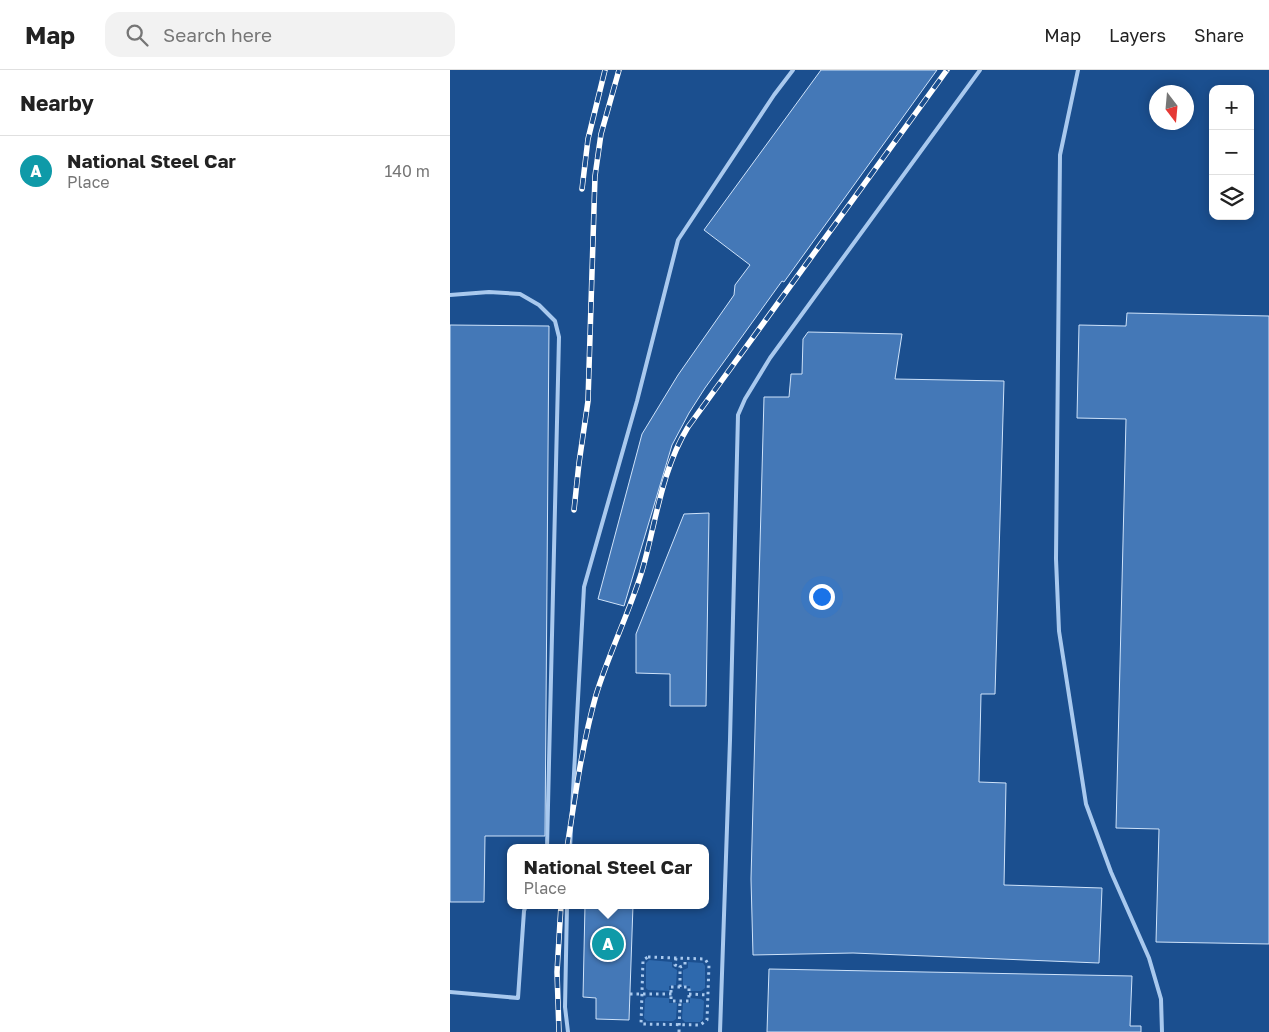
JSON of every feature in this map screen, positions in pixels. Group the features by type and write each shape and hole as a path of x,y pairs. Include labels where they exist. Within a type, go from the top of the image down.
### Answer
{"lane":[{"path":"570,844 584,587 637,401 678,240 774,95 793,70"},
{"path":"720,1032 738,415 745,398 770,358 980,70"},
{"path":"1078,70 1060,155 1056,559 1059,632 1086,804 1111,872 1148,958 1161,999 1162,1032"},
{"path":"450,295 489,292 520,294 539,305 555,321 558,337 547,844"},
{"path":"450,992 518,998 525,909"},
{"path":"567,909 565,1007 568,1032"}],"path":[{"path":"648,957 685,958 705,959 709,965 707,1020 700,1025 641,1024 643,960 648,957"},
{"path":"676,958 676,965 680,967 680,987"},
{"path":"680,967 685,965 685,958"},
{"path":"672,987 680,987 689,988 689,1001 671,1001 672,987"},
{"path":"630,994 672,994"},
{"path":"689,994 721,995"},
{"path":"679,1032 680,1001"}],"shaded area":[{"path":"649,960 672,962 672,967 677,970 676,985 669,986 669,991 648,990 646,988 646,963"},
{"path":"688,962 703,963 705,966 705,988 701,991 690,991 690,986 683,986 683,970 688,968"},
{"path":"647,997 669,998 669,1003 677,1003 676,1019 673,1021 647,1021 644,1018 645,999"},
{"path":"690,998 704,1001 703,1019 700,1022 685,1022 682,1019 683,1003 690,1003"}],"building":[{"path":"821,70 937,70 784,282 782,281 689,413 672,445 624,606 598,599 642,434 678,375 734,295 735,285 750,265 704,230"},
{"path":"1127,313 1269,316 1269,944 1156,942 1159,829 1116,828 1126,419 1077,418 1079,325 1126,326"},
{"path":"450,325 549,326 545,836 485,836 484,902 450,902"},
{"path":"808,332 902,334 895,379 1004,381 995,694 981,694 979,782 1006,783 1004,885 1102,888 1099,963 853,953 753,955 751,879 764,397 789,397 791,374 802,374 803,339"},
{"path":"709,513 706,706 670,706 670,674 636,673 636,634 684,514"},
{"path":"585,909 633,909 629,1020 596,1019 596,998 583,997"},
{"path":"769,969 1132,976 1130,1026 1141,1026 1141,1032 767,1032"}],"railway":[{"path":"582,189 588,139 605,70"},
{"path":"574,510 588,401 595,176 601,134 619,70"},
{"path":"568,844 583,752 596,695 642,571 665,479 679,444 688,427 947,70"},
{"path":"559,1032 557,972 561,909"}],"place":[{"name":"National Steel Car","path":"608,944"}]}
